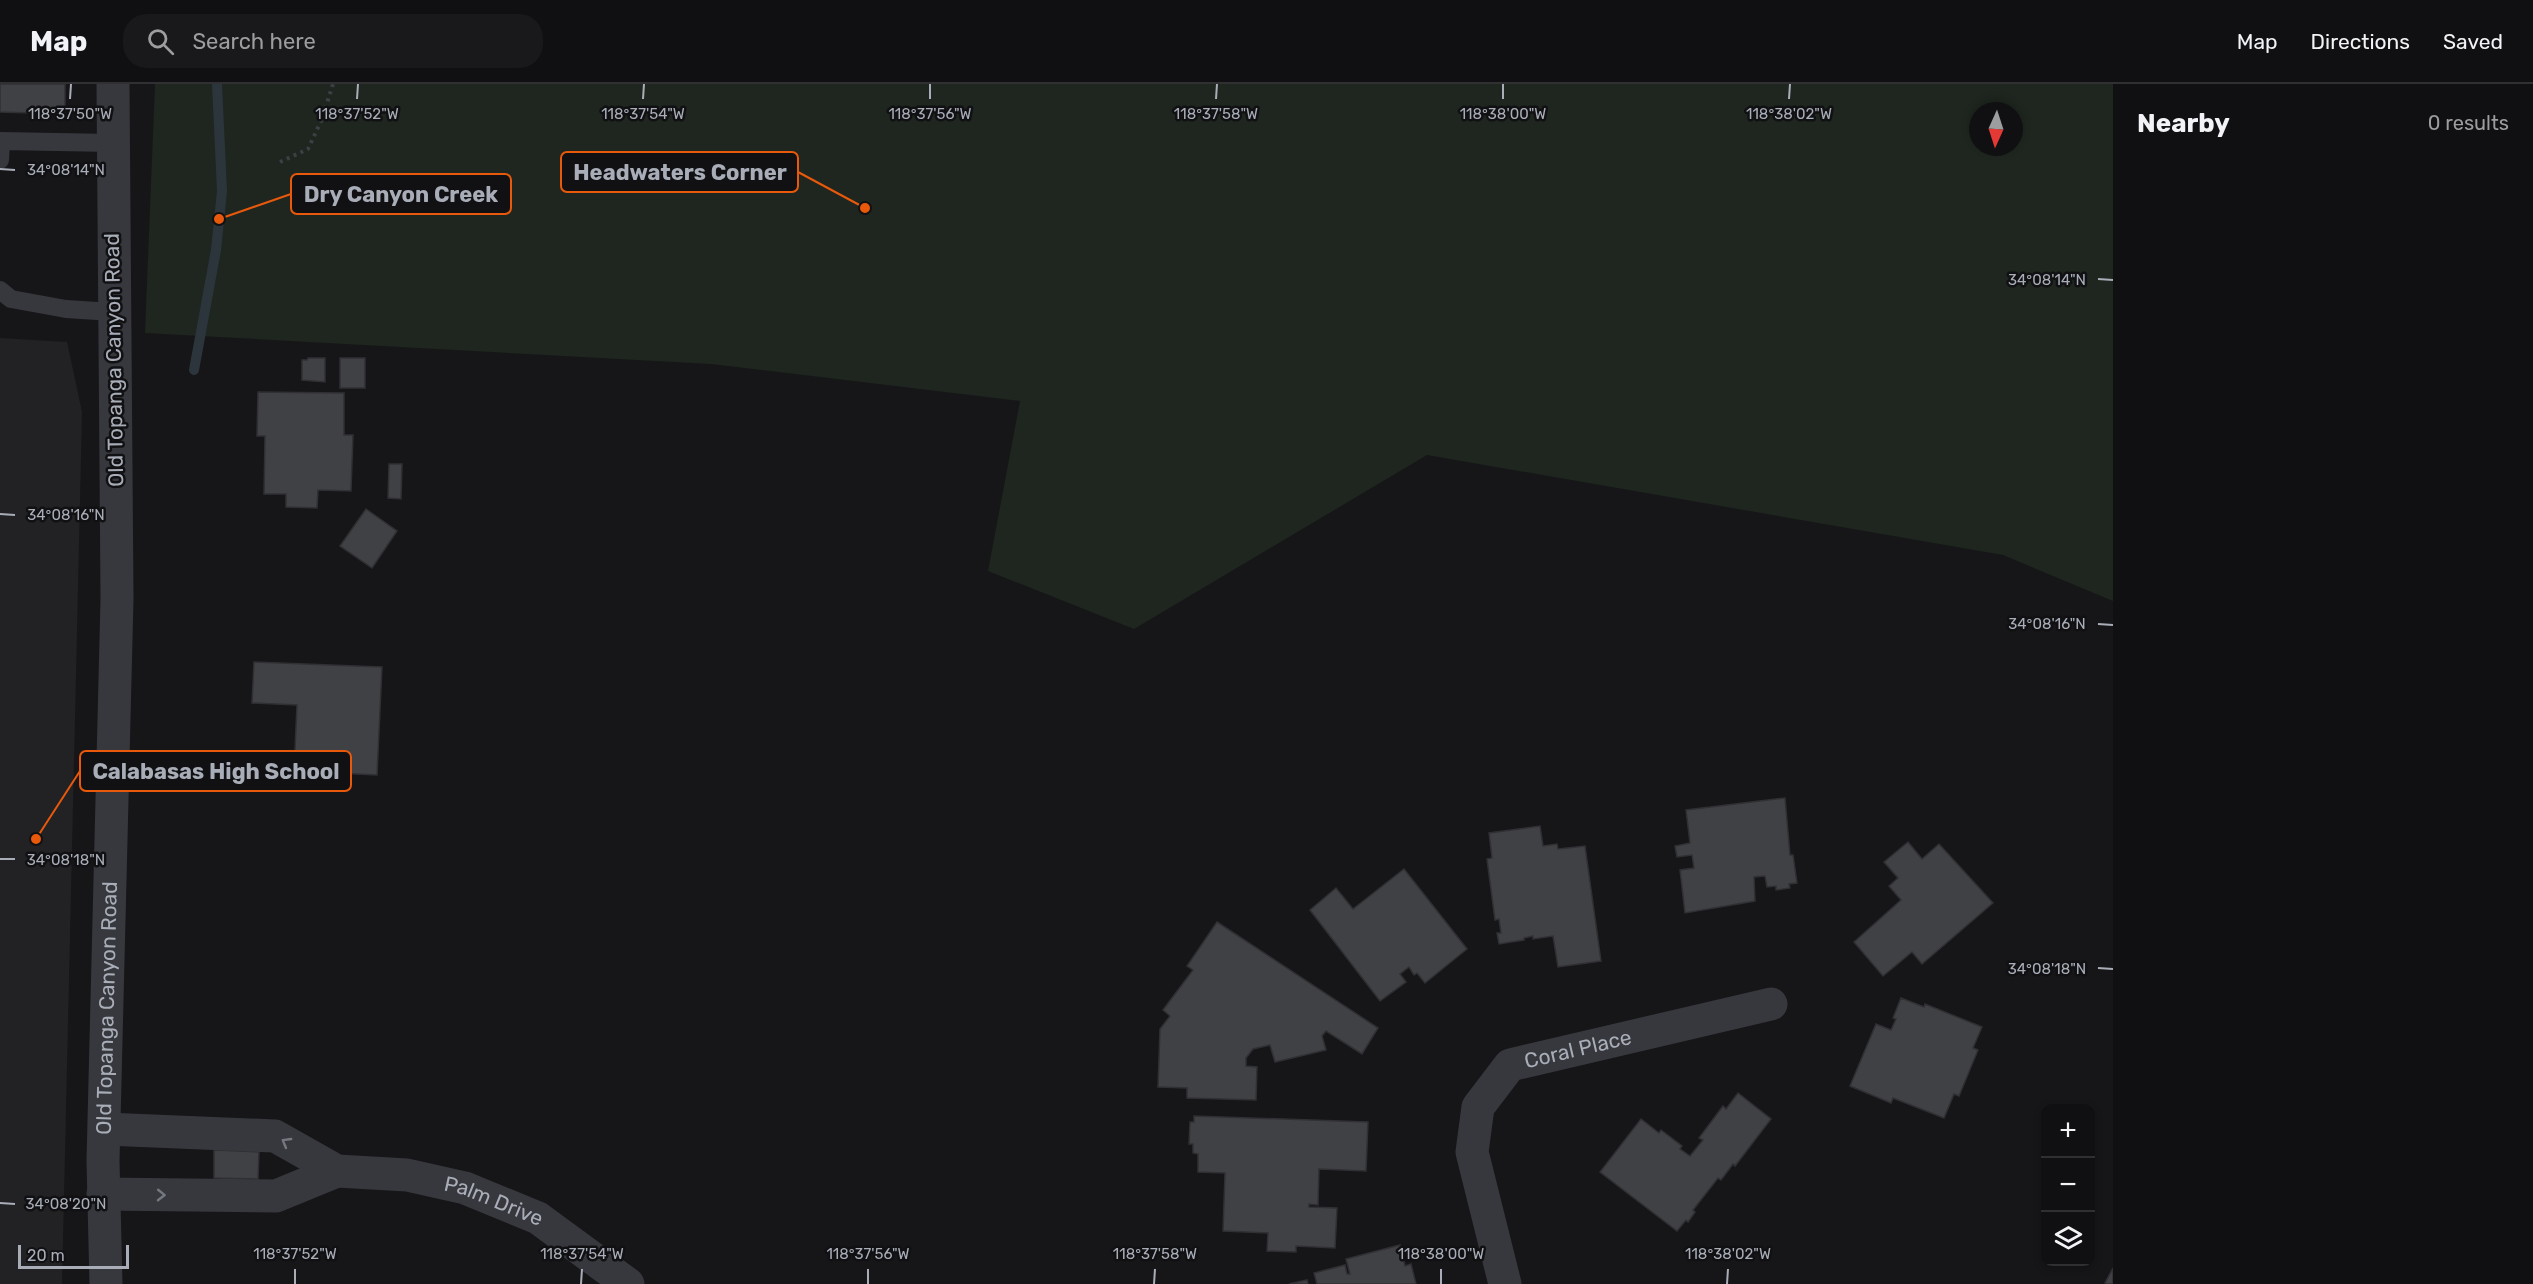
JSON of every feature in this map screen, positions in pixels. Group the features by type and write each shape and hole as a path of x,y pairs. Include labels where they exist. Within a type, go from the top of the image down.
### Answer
{"street":[{"name":"Old Topanga Canyon Road","path":"106,1284 103,1194 117,599 113,84"},
{"name":"Coral Place","path":"1505,1284 1472,1152 1478,1107 1510,1065 1771,1004"},
{"name":"Palm Drive","path":"105,1129 276,1136 337,1171"},
{"name":"Palm Drive","path":"103,1194 276,1197 337,1171 407,1175 465,1188 538,1218 628,1284"}],"lane":[{"path":"0,160 1,141 112,143"},
{"path":"0,290 11,299 66,309 113,312"}],"path":[{"path":"280,162 308,150 322,119 333,84"}],"shaded area":[{"path":"155,84 2113,84 2113,601 2003,555 1427,455 1134,629 988,571 1020,401 711,364 145,333"},
{"path":"0,338 67,342 82,412 62,1284 0,1284"}],"building":[{"path":"0,84 65,84 65,114 0,112"},
{"path":"325,358 325,382 302,380 302,360"},
{"path":"340,358 365,358 365,388 340,388"},
{"path":"258,392 344,393 344,435 353,435 351,491 318,490 317,508 286,507 286,494 264,494 265,436 257,436"},
{"path":"389,464 402,464 401,499 388,498"},
{"path":"366,509 397,531 372,568 340,546"},
{"path":"254,662 382,667 377,775 294,771 297,705 252,703"},
{"path":"1785,798 1790,855 1793,855 1797,883 1789,884 1790,888 1776,890 1776,886 1767,887 1765,876 1754,877 1755,901 1685,913 1680,870 1694,868 1692,855 1677,857 1675,846 1690,843 1686,810"},
{"path":"1540,826 1543,846 1557,844 1558,849 1585,846 1601,961 1558,967 1553,936 1533,939 1533,936 1524,938 1524,940 1499,944 1497,933 1501,933 1499,919 1495,920 1487,859 1492,858 1489,833"},
{"path":"1908,842 1922,859 1939,844 1993,903 1922,964 1912,952 1883,976 1854,942 1901,900 1889,886 1898,878 1884,862"},
{"path":"1404,869 1467,949 1425,983 1417,973 1414,975 1409,967 1400,974 1406,982 1380,1001 1310,910 1336,888 1353,909"},
{"path":"1217,922 1378,1028 1362,1054 1326,1031 1322,1036 1326,1050 1275,1062 1270,1045 1253,1049 1246,1058 1246,1066 1257,1067 1256,1100 1187,1098 1187,1088 1158,1087 1160,1029 1170,1016 1163,1010 1193,970 1187,966"},
{"path":"1901,998 1924,1007 1925,1004 1982,1027 1973,1048 1978,1050 1959,1096 1954,1094 1944,1118 1893,1098 1891,1103 1850,1086 1876,1024 1891,1030"},
{"path":"1738,1093 1771,1119 1735,1166 1733,1164 1721,1180 1718,1178 1693,1210 1695,1212 1688,1222 1686,1220 1677,1231 1600,1172 1641,1119 1659,1133 1661,1130 1682,1146 1680,1149 1690,1156 1703,1140 1699,1138 1723,1106 1726,1109"},
{"path":"1194,1116 1368,1122 1366,1171 1319,1169 1318,1205 1309,1204 1309,1207 1337,1208 1335,1248 1296,1246 1296,1252 1267,1251 1268,1233 1223,1231 1225,1173 1198,1172 1198,1154 1193,1153 1193,1144 1189,1144 1190,1122 1194,1122"},
{"path":"214,1150 259,1152 258,1179 214,1178"},
{"path":"1400,1245 1405,1266 1411,1264 1416,1284 1317,1284 1314,1273 1345,1265 1347,1274 1350,1274 1346,1259"},
{"path":"2113,1268 2113,1284 2107,1284 2105,1283"},
{"path":"1307,1280 1308,1284 1289,1284"}],"waterway":[{"path":"194,370 216,250 222,191 217,84"}],"place":[{"name":"Headwaters Corner","path":"865,208"},
{"name":"Dry Canyon Creek","path":"219,219"},
{"name":"Calabasas High School","path":"36,839"}]}
